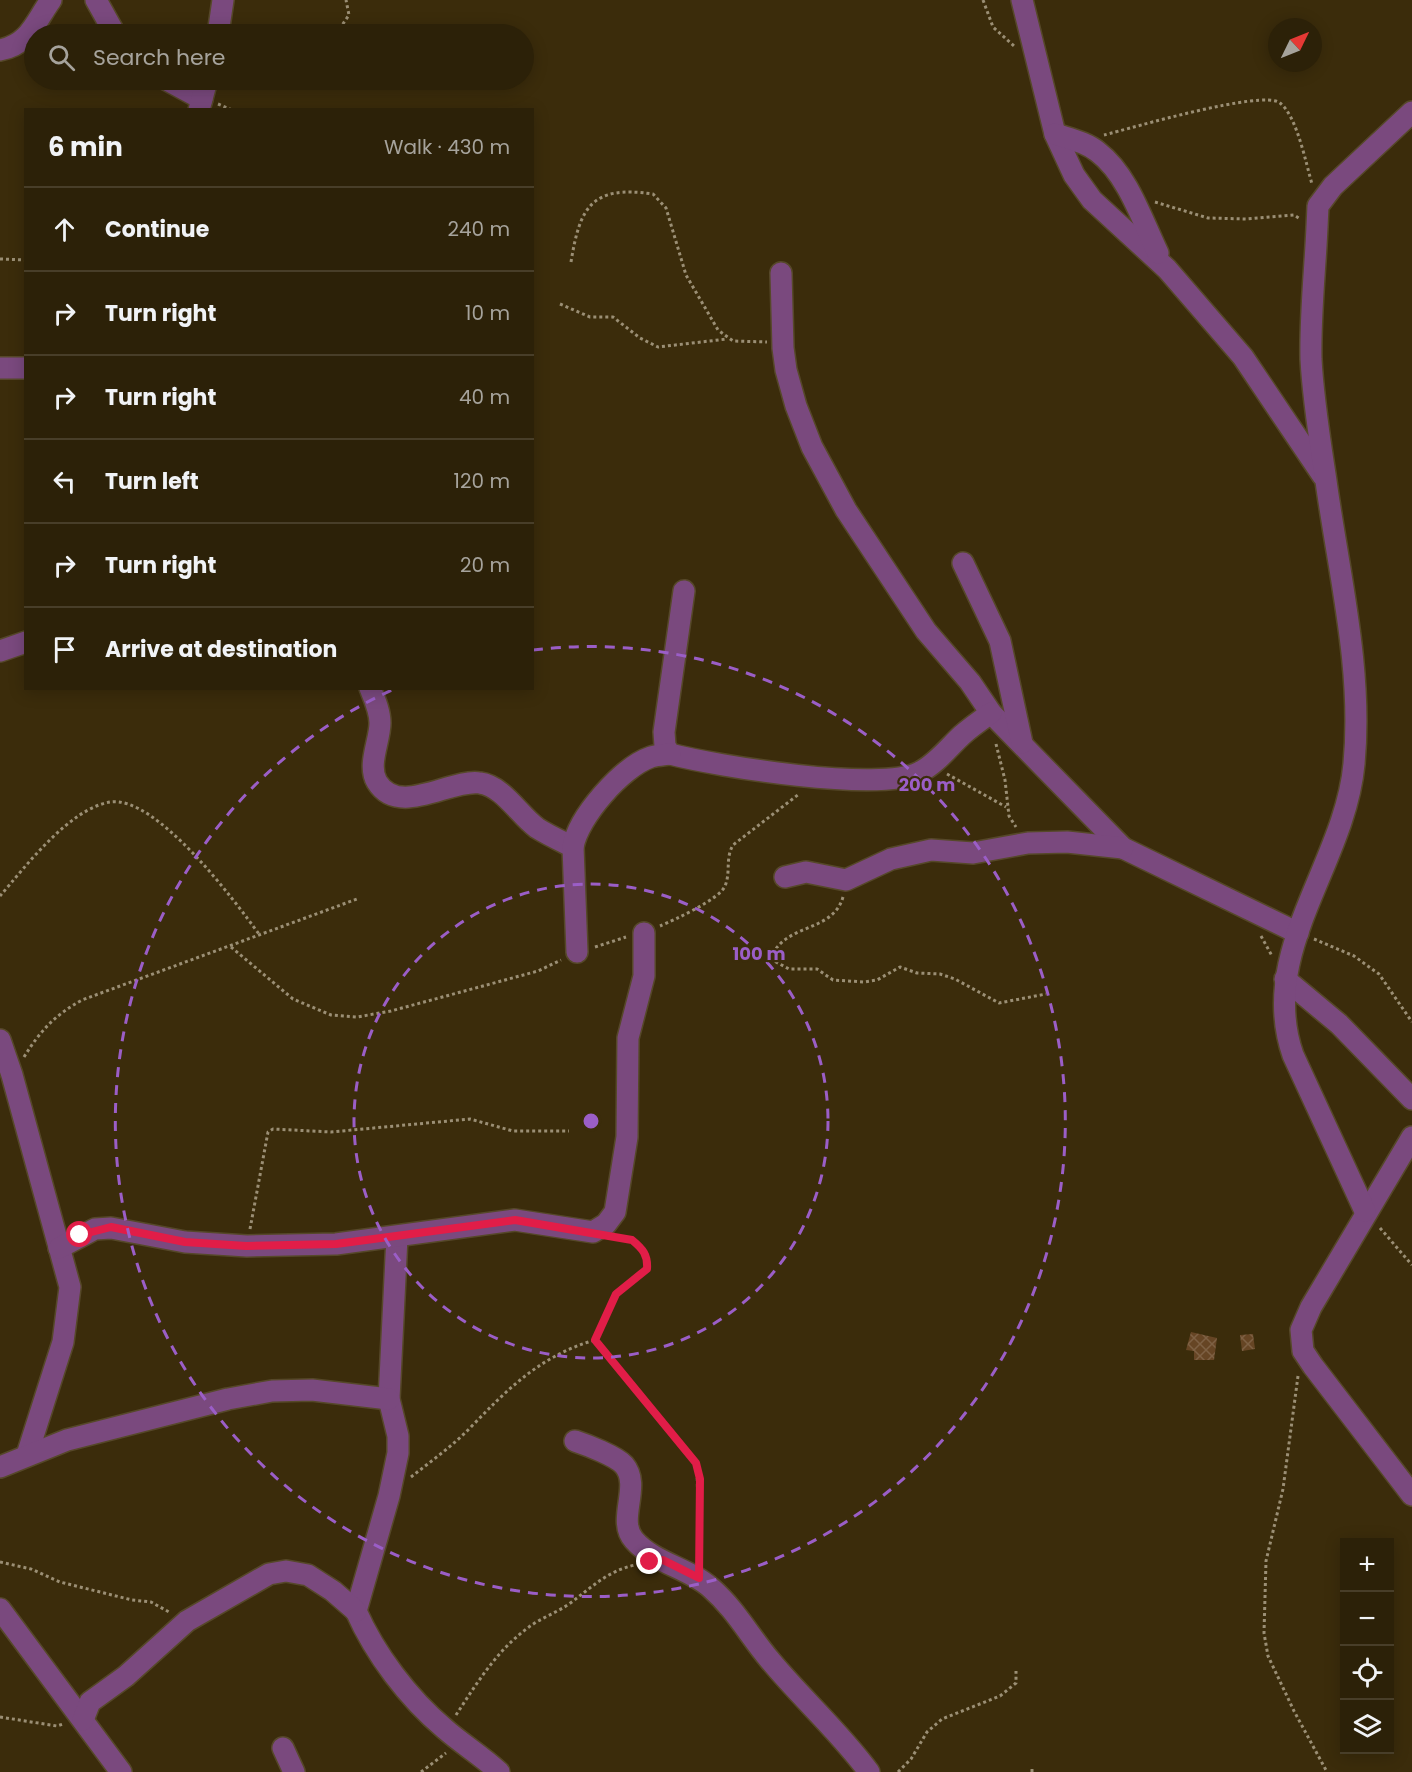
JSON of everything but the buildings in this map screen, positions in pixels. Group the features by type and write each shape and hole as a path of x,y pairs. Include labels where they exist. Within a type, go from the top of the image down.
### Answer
{"street":[{"path":"37,24 51,0"},
{"path":"96,0 109,24"},
{"path":"219,24 223,0"},
{"path":"1022,0 1055,134 1074,175 1092,200 1167,269 1264,385 1325,479"},
{"path":"0,50 11,48 24,39"},
{"path":"1365,1211 1293,1055 1285,1032 1285,979 1298,933 1350,799 1355,763 1357,678 1325,479 1311,359 1318,206 1332,186 1412,112"},
{"path":"1055,134 1079,141 1107,159 1128,192 1167,269"},
{"path":"781,273 783,348 796,406 812,447 846,510 902,598 970,682 991,713 1123,848"},
{"path":"0,368 24,368"},
{"path":"963,563 1000,641 1023,747"},
{"path":"670,754 665,746 664,732 684,591"},
{"path":"0,651 24,643"},
{"path":"371,690 378,709 380,724 374,768 377,781 388,793 402,796 427,795 449,787 480,782 496,790 537,828 573,847"},
{"path":"577,952 573,847 575,834 595,802 641,761 652,756 670,754 734,768 822,776 903,778 928,767 964,733 991,713"},
{"path":"785,877 806,872 846,880 872,866 931,850 973,853 1028,843 1067,842 1123,848 1209,888 1252,913 1298,933"},
{"path":"59,1248 80,1235 111,1227 185,1242 246,1246 336,1244 397,1237 483,1222 515,1220 593,1232 606,1224 615,1212 627,1137 628,1038 644,976 644,933"},
{"path":"1285,979 1338,1024 1412,1100"},
{"path":"0,1040 12,1075 70,1287 63,1342 27,1455"},
{"path":"1412,1137 1365,1211 1311,1307 1301,1330 1303,1351 1412,1495"},
{"path":"356,1611 389,1496 398,1453 398,1436 389,1399 397,1237"},
{"path":"0,1467 67,1440 120,1425 272,1391 312,1390 389,1399"},
{"path":"575,1441 623,1465 631,1485 627,1521 630,1536 637,1544 699,1578 732,1608 768,1658 820,1713 869,1772"},
{"path":"83,1720 90,1702 126,1676 187,1620 252,1582 286,1571 308,1575 333,1591 356,1611 372,1642 402,1683 446,1730 499,1772"},
{"path":"0,1609 83,1720 115,1768"},
{"path":"283,1748 294,1772"}],"path":[{"path":"343,24 349,15 346,0"},
{"path":"983,0 993,27 1001,37 1035,55"},
{"path":"1079,141 1232,104 1268,99 1278,101 1286,109 1297,134 1318,206"},
{"path":"1128,192 1191,215 1224,219 1294,215 1300,219 1299,226"},
{"path":"571,262 577,226 587,208 599,198 610,193 653,194 666,208 686,275 718,330 727,339"},
{"path":"0,260 24,260"},
{"path":"560,304 590,317 613,317 640,338 658,347 727,339 766,342 783,348"},
{"path":"991,713 1005,780 1007,807 1013,824 1028,843"},
{"path":"928,767 964,782 1007,807"},
{"path":"231,947 293,999 332,1015 357,1017 391,1011 538,971 577,952 644,933 721,893 726,881 727,855 733,845 822,776"},
{"path":"0,896 65,827 89,810 110,802 130,804 148,813 201,863 259,934"},
{"path":"846,880 843,899 836,913 826,920 783,939 772,955 776,962 789,969 817,969 833,980 864,982 877,980 900,967 917,973 940,974 955,979 999,1003 1046,994"},
{"path":"12,1075 41,1029 58,1013 82,1000 144,975 231,947 259,934 357,899"},
{"path":"1252,913 1264,942 1285,979"},
{"path":"1298,933 1354,956 1379,974 1412,1022"},
{"path":"246,1246 268,1132 273,1129 331,1132 470,1119 513,1131 569,1131"},
{"path":"1365,1211 1412,1265"},
{"path":"389,1496 466,1431 502,1393 527,1373 574,1346 595,1340 616,1294 647,1269 647,1259 643,1249 632,1240 593,1232"},
{"path":"595,1340 697,1466 700,1479 699,1578"},
{"path":"1303,1351 1289,1428 1283,1489 1266,1561 1264,1633 1268,1656 1327,1772"},
{"path":"446,1730 493,1661 519,1634 540,1619 567,1606 604,1576 620,1568 663,1560"},
{"path":"0,1562 31,1569 60,1582 132,1600 151,1602 187,1620"},
{"path":"898,1772 938,1722 1006,1693 1016,1683 1016,1671"},
{"path":"0,1717 57,1726 83,1720"},
{"path":"421,1772 443,1754 478,1754"}],"route":[{"path":"80,1235 96,1229 111,1227 185,1242 246,1246 336,1244 397,1237 483,1222 515,1220 538,1222 632,1240 643,1249 647,1259 647,1269 616,1294 595,1340 677,1443 696,1463 700,1479 699,1578 663,1560 650,1562"}]}
